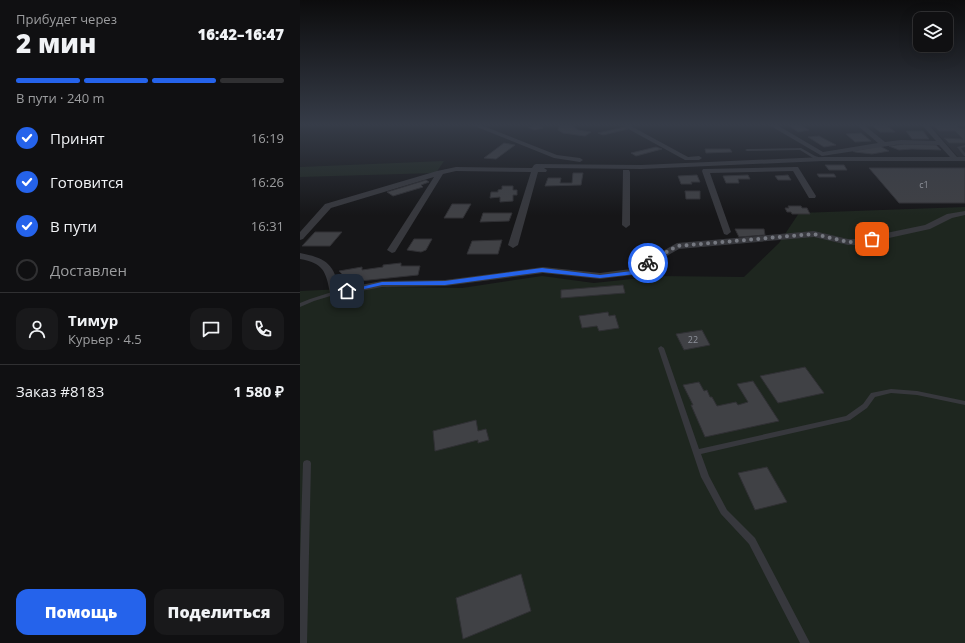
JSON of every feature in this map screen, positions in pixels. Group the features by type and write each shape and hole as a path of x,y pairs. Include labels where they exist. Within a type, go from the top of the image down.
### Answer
{"street":[{"path":"551,155 576,160 639,159"},
{"path":"681,155 687,158"},
{"path":"952,155 955,159"},
{"path":"647,159 751,157"},
{"path":"300,237 328,206 456,169 641,167 823,159 965,159"},
{"path":"790,160 812,196"},
{"path":"536,168 626,172 795,169"},
{"path":"513,245 536,168"},
{"path":"706,171 727,232"},
{"path":"626,172 626,225"},
{"path":"392,250 440,173"},
{"path":"300,256 312,257 322,262 332,274 335,293 382,284 445,283 542,270 600,276 627,273 634,272 677,246 814,234 848,242 857,242 903,231 928,227 950,216 965,214"}],"lane":[{"path":"811,155 823,159"},
{"path":"300,305 335,293"},
{"path":"661,348 705,477 724,512 752,541 805,643"},
{"path":"697,452 848,418 865,406 873,395 891,391 917,393 965,403"},
{"path":"302,643 307,463"}],"shaded area":[{"path":"956,155 965,155 965,157 958,157"},
{"path":"444,161 436,173 300,177 300,167"},
{"path":"965,207 965,643 300,643 300,291 387,287 462,288 542,276 594,283 660,276 744,277 779,243 799,213"}],"building":[{"path":"488,155 501,155 496,159 484,158"},
{"path":"825,165 844,165 847,170 829,170"},
{"path":"869,168 965,168 965,203 899,203"},
{"path":"573,173 583,173 581,185 545,186 548,178 561,178 560,183 572,183"},
{"path":"817,174 834,174 836,177 819,177"},
{"path":"697,175 700,182 691,182 692,184 681,184 678,176"},
{"path":"748,175 750,179 738,179 739,183 726,183 723,176"},
{"path":"788,175 791,180 778,180 775,176"},
{"path":"426,180 429,182 421,185 423,187 393,196 387,192"},
{"path":"502,186 513,186 513,190 517,190 517,195 513,195 513,201 500,202 500,197 490,198 491,192 498,192 498,190 502,189"},
{"path":"685,191 700,191 700,199 686,199"},
{"path":"452,204 471,204 463,218 444,218"},
{"path":"788,206 801,206 802,208 807,208 810,214 792,214 791,212 787,212 785,208 789,208"},
{"path":"483,213 512,213 509,221 480,222"},
{"path":"735,229 764,229 765,235 739,237"},
{"path":"315,232 342,232 330,246 302,246"},
{"path":"414,239 432,239 426,250 421,252 407,250"},
{"path":"502,240 498,254 467,254 472,241"},
{"path":"401,263 401,266 420,266 418,275 350,282 339,271 362,267 362,270 383,267 383,265"},
{"path":"623,285 625,293 561,298 561,290"},
{"path":"608,312 609,316 615,315 619,328 599,331 597,326 582,328 579,316"},
{"path":"702,330 710,345 684,350 676,334"},
{"path":"805,367 824,393 778,403 760,376"},
{"path":"753,381 779,421 705,437 691,405 693,405 683,385 699,382 704,391 707,390 717,406 736,402 738,405 748,402 737,384"},
{"path":"476,420 478,431 486,429 489,440 478,443 478,440 435,451 433,431"},
{"path":"767,467 787,502 755,510 738,473"},
{"path":"521,574 531,611 463,639 456,598"}],"way so far":[{"path":"648,263 677,246 730,240 814,234 848,242 872,239"}],"route":[{"path":"347,291 382,284 445,283 542,270 600,276 634,272 648,263"}]}
